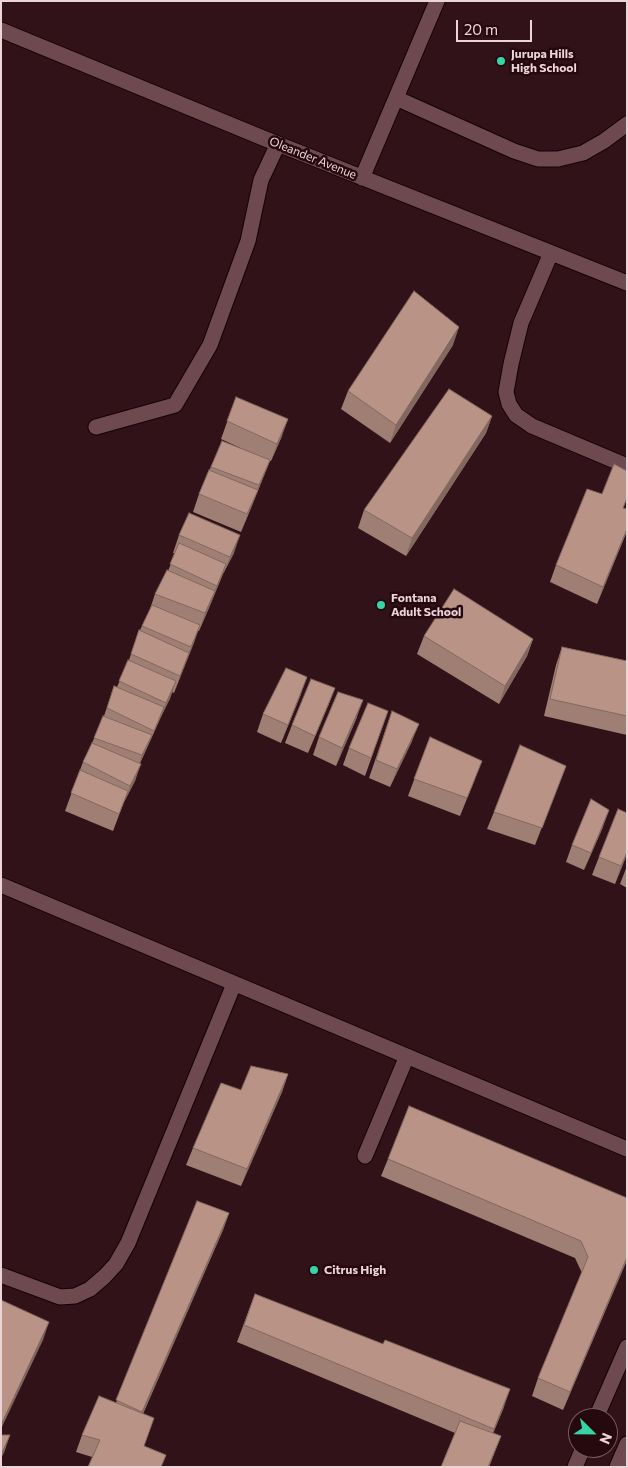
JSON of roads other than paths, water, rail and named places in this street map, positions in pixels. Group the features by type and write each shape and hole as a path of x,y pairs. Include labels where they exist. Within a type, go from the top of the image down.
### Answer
{"street":[{"path":"362,178 437,1"},
{"name":"Oleander Avenue","path":"1,30 362,178 627,283"},
{"path":"396,98 514,151 538,159 558,159 583,153 604,141 627,124"},
{"path":"96,427 175,405 210,345 248,241 260,180 278,144"},
{"path":"551,253 521,323 506,392 509,404 516,415 532,426 627,466"},
{"path":"1,885 627,1149"},
{"path":"1,1275 60,1297 76,1296 90,1289 106,1276 116,1264 128,1242 234,984"},
{"path":"365,1156 407,1056"},
{"path":"600,1408 627,1347"},
{"path":"617,1467 627,1444"}],"place":[{"name":"Jurupa Hills High School","path":"501,61"},
{"name":"Fontana Adult School","path":"381,605"},
{"name":"Citrus High","path":"314,1270"}]}
